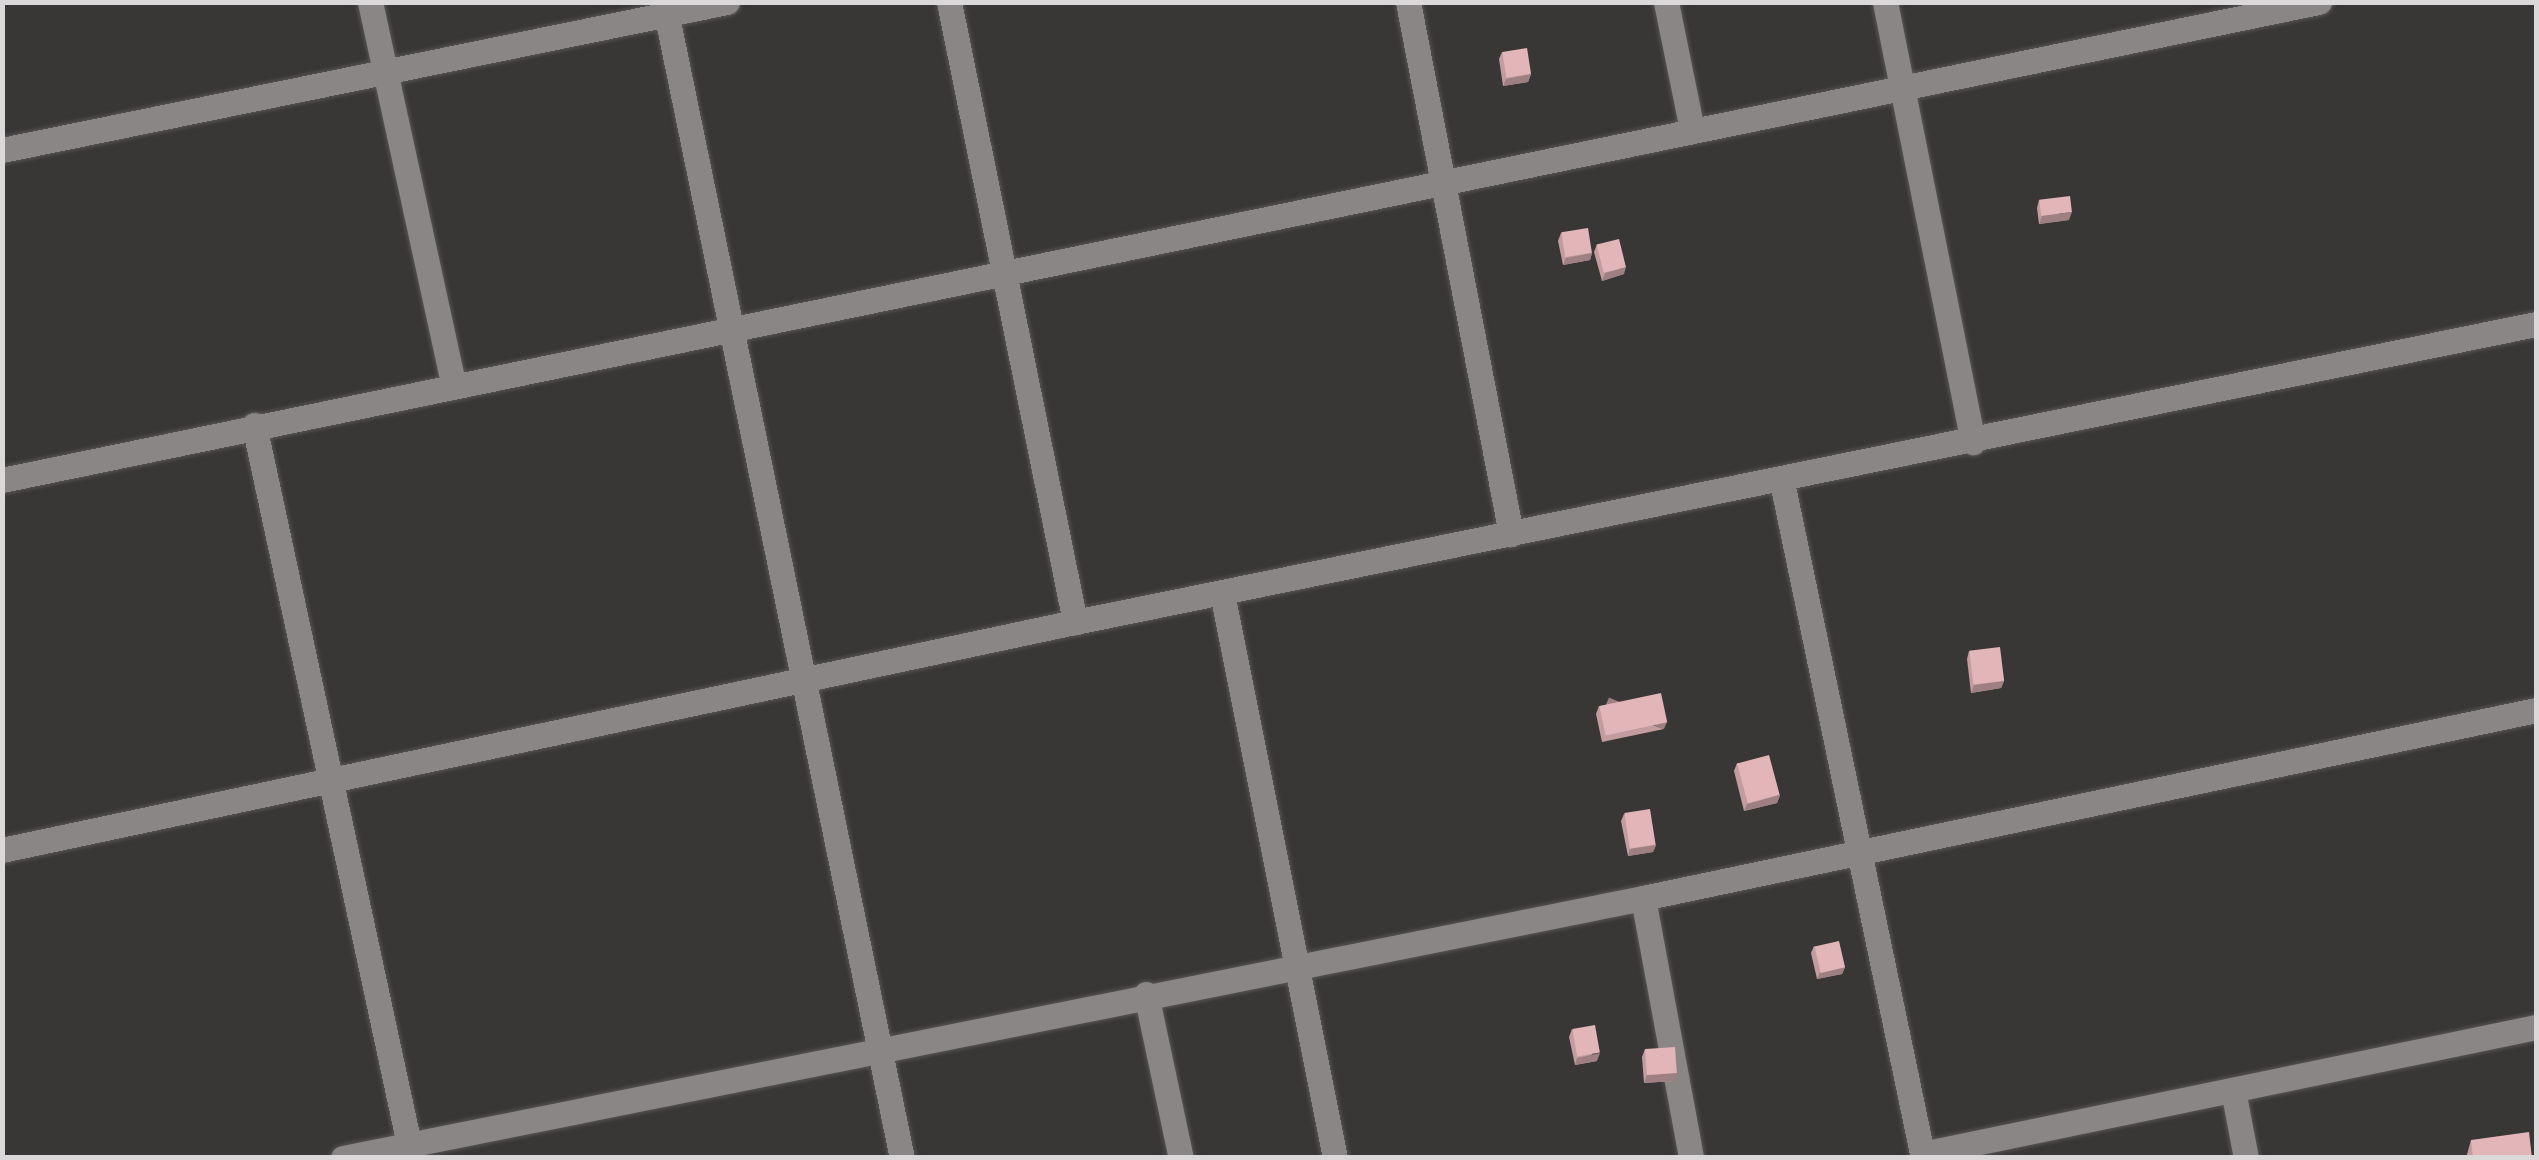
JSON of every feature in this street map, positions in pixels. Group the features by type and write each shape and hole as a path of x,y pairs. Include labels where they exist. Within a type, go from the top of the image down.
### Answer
{"street":[{"path":"370,2 453,383"},
{"path":"2,150 384,73 665,9 727,2"},
{"path":"948,2 1074,622"},
{"path":"1408,2 1512,534"},
{"path":"1666,2 1692,130"},
{"path":"1885,2 1974,442"},
{"path":"2,480 453,383 1902,88 2284,6 2319,2"},
{"path":"665,9 902,1158"},
{"path":"2,850 804,684 1074,622 1782,482 2536,324"},
{"path":"254,426 410,1151"},
{"path":"1782,482 1922,1156 2536,1028"},
{"path":"1222,594 1335,1158"},
{"path":"343,1158 410,1151 1297,962 1644,898 1858,848 2536,710"},
{"path":"1644,898 1691,1158"},
{"path":"1146,994 1181,1158"},
{"path":"2233,1090 2246,1158"}],"building":[{"path":"1527,48 1531,74 1506,78 1502,52"},
{"path":"2070,196 2072,212 2041,216 2039,200"},
{"path":"1588,228 1592,253 1565,257 1561,232"},
{"path":"1619,239 1626,267 1604,273 1597,245"},
{"path":"2000,647 2004,681 1973,685 1969,651"},
{"path":"1661,693 1667,722 1606,735 1599,706"},
{"path":"1769,755 1780,795 1748,803 1737,764"},
{"path":"1650,809 1656,845 1630,849 1624,813"},
{"path":"1839,941 1845,967 1821,973 1815,947"},
{"path":"1595,1025 1600,1053 1577,1057 1572,1029"},
{"path":"1675,1047 1677,1073 1647,1075 1645,1049"},
{"path":"2529,1132 2532,1158 2473,1158 2471,1140"}]}
